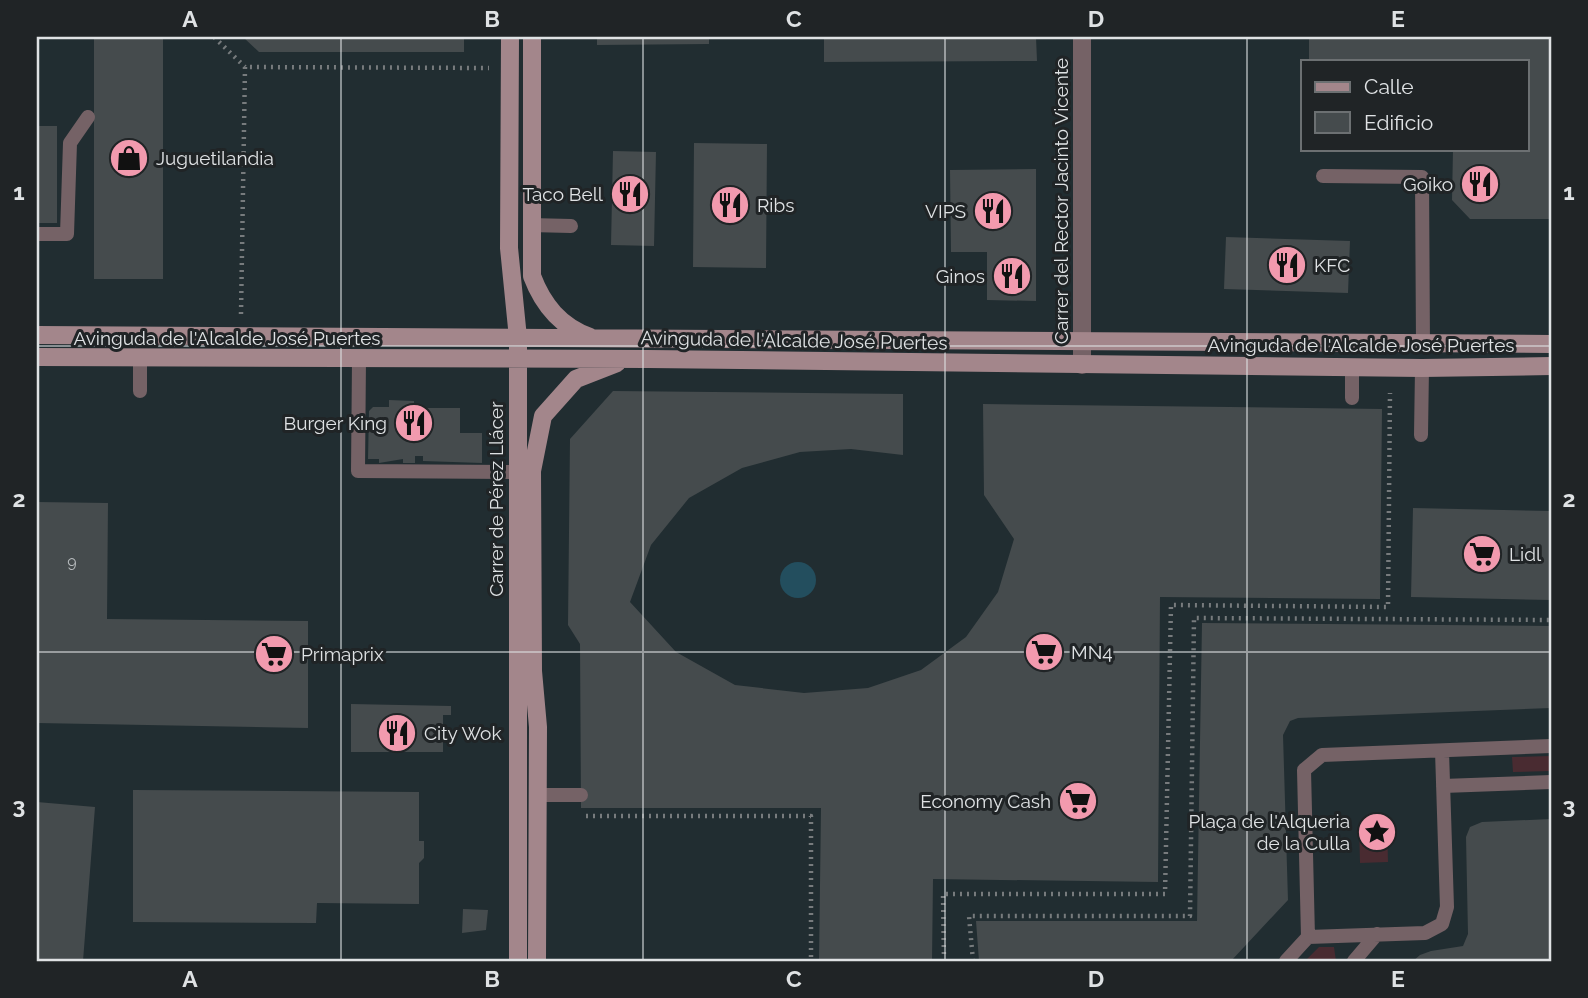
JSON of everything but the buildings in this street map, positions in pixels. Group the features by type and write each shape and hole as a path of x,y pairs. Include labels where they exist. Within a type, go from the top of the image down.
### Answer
{"street":[{"name":"Carrer de Pérez Llácer","path":"510,37 509,248 518,338 518,961"},
{"path":"532,37 532,276 538,292 558,319 596,339"},
{"name":"Carrer del Rector Jacinto Vicente","path":"1082,37 1082,365"},
{"name":"Avinguda de l'Alcalde José Puertes","path":"37,335 1082,344 1551,344"},
{"name":"Avinguda de l'Alcalde José Puertes","path":"37,357 627,359 1422,368 1551,366"},
{"name":"Carrer de Pérez Llácer","path":"537,961 538,727 533,671 532,471 543,416 576,379 627,359"}],"lane":[{"path":"37,234 66,234 70,143 89,117"},
{"path":"1323,176 1422,177 1423,346"},
{"path":"530,225 571,226"},
{"path":"140,358 140,391"},
{"path":"359,359 358,471 517,472"},
{"path":"1352,367 1352,398"},
{"path":"1421,435 1422,368"},
{"path":"1286,961 1308,937 1304,770 1322,755 1551,746"},
{"path":"1308,937 1425,933 1442,924 1447,907 1442,751"},
{"path":"1443,786 1551,782"},
{"path":"538,795 581,795"},
{"path":"1354,961 1377,934"}],"path":[{"path":"214,37 245,67 491,68"},
{"path":"241,319 245,67"},
{"path":"944,961 943,894 1166,894 1171,605 1388,607 1390,393"},
{"path":"973,961 969,916 1190,916 1194,618 1551,620"},
{"path":"578,816 811,816 811,961"}],"shaded area":[{"path":"37,37 1551,37 1551,961 37,961"},
{"path":"1551,756 1551,771 1513,772 1512,757"},
{"path":"1387,823 1388,862 1360,863 1359,824"},
{"path":"1319,947 1334,947 1336,961 1305,961"}],"water":[{"path":"798,562 811,567 816,580 811,593 798,598 785,593 780,580 785,567"}],"place":[{"name":"Juguetilandia","path":"129,158"},
{"name":"Goiko","path":"1480,184"},
{"name":"Taco Bell","path":"630,194"},
{"name":"Ribs","path":"730,205"},
{"name":"VIPS","path":"993,211"},
{"name":"KFC","path":"1287,265"},
{"name":"Ginos","path":"1012,276"},
{"name":"Burger King","path":"414,423"},
{"name":"Lidl","path":"1482,554"},
{"name":"MN4","path":"1044,652"},
{"name":"Primaprix","path":"274,654"},
{"name":"City Wok","path":"397,733"},
{"name":"Economy Cash","path":"1078,801"},
{"name":"Plaça de l'Alqueria de la Culla","path":"1377,832"}]}
